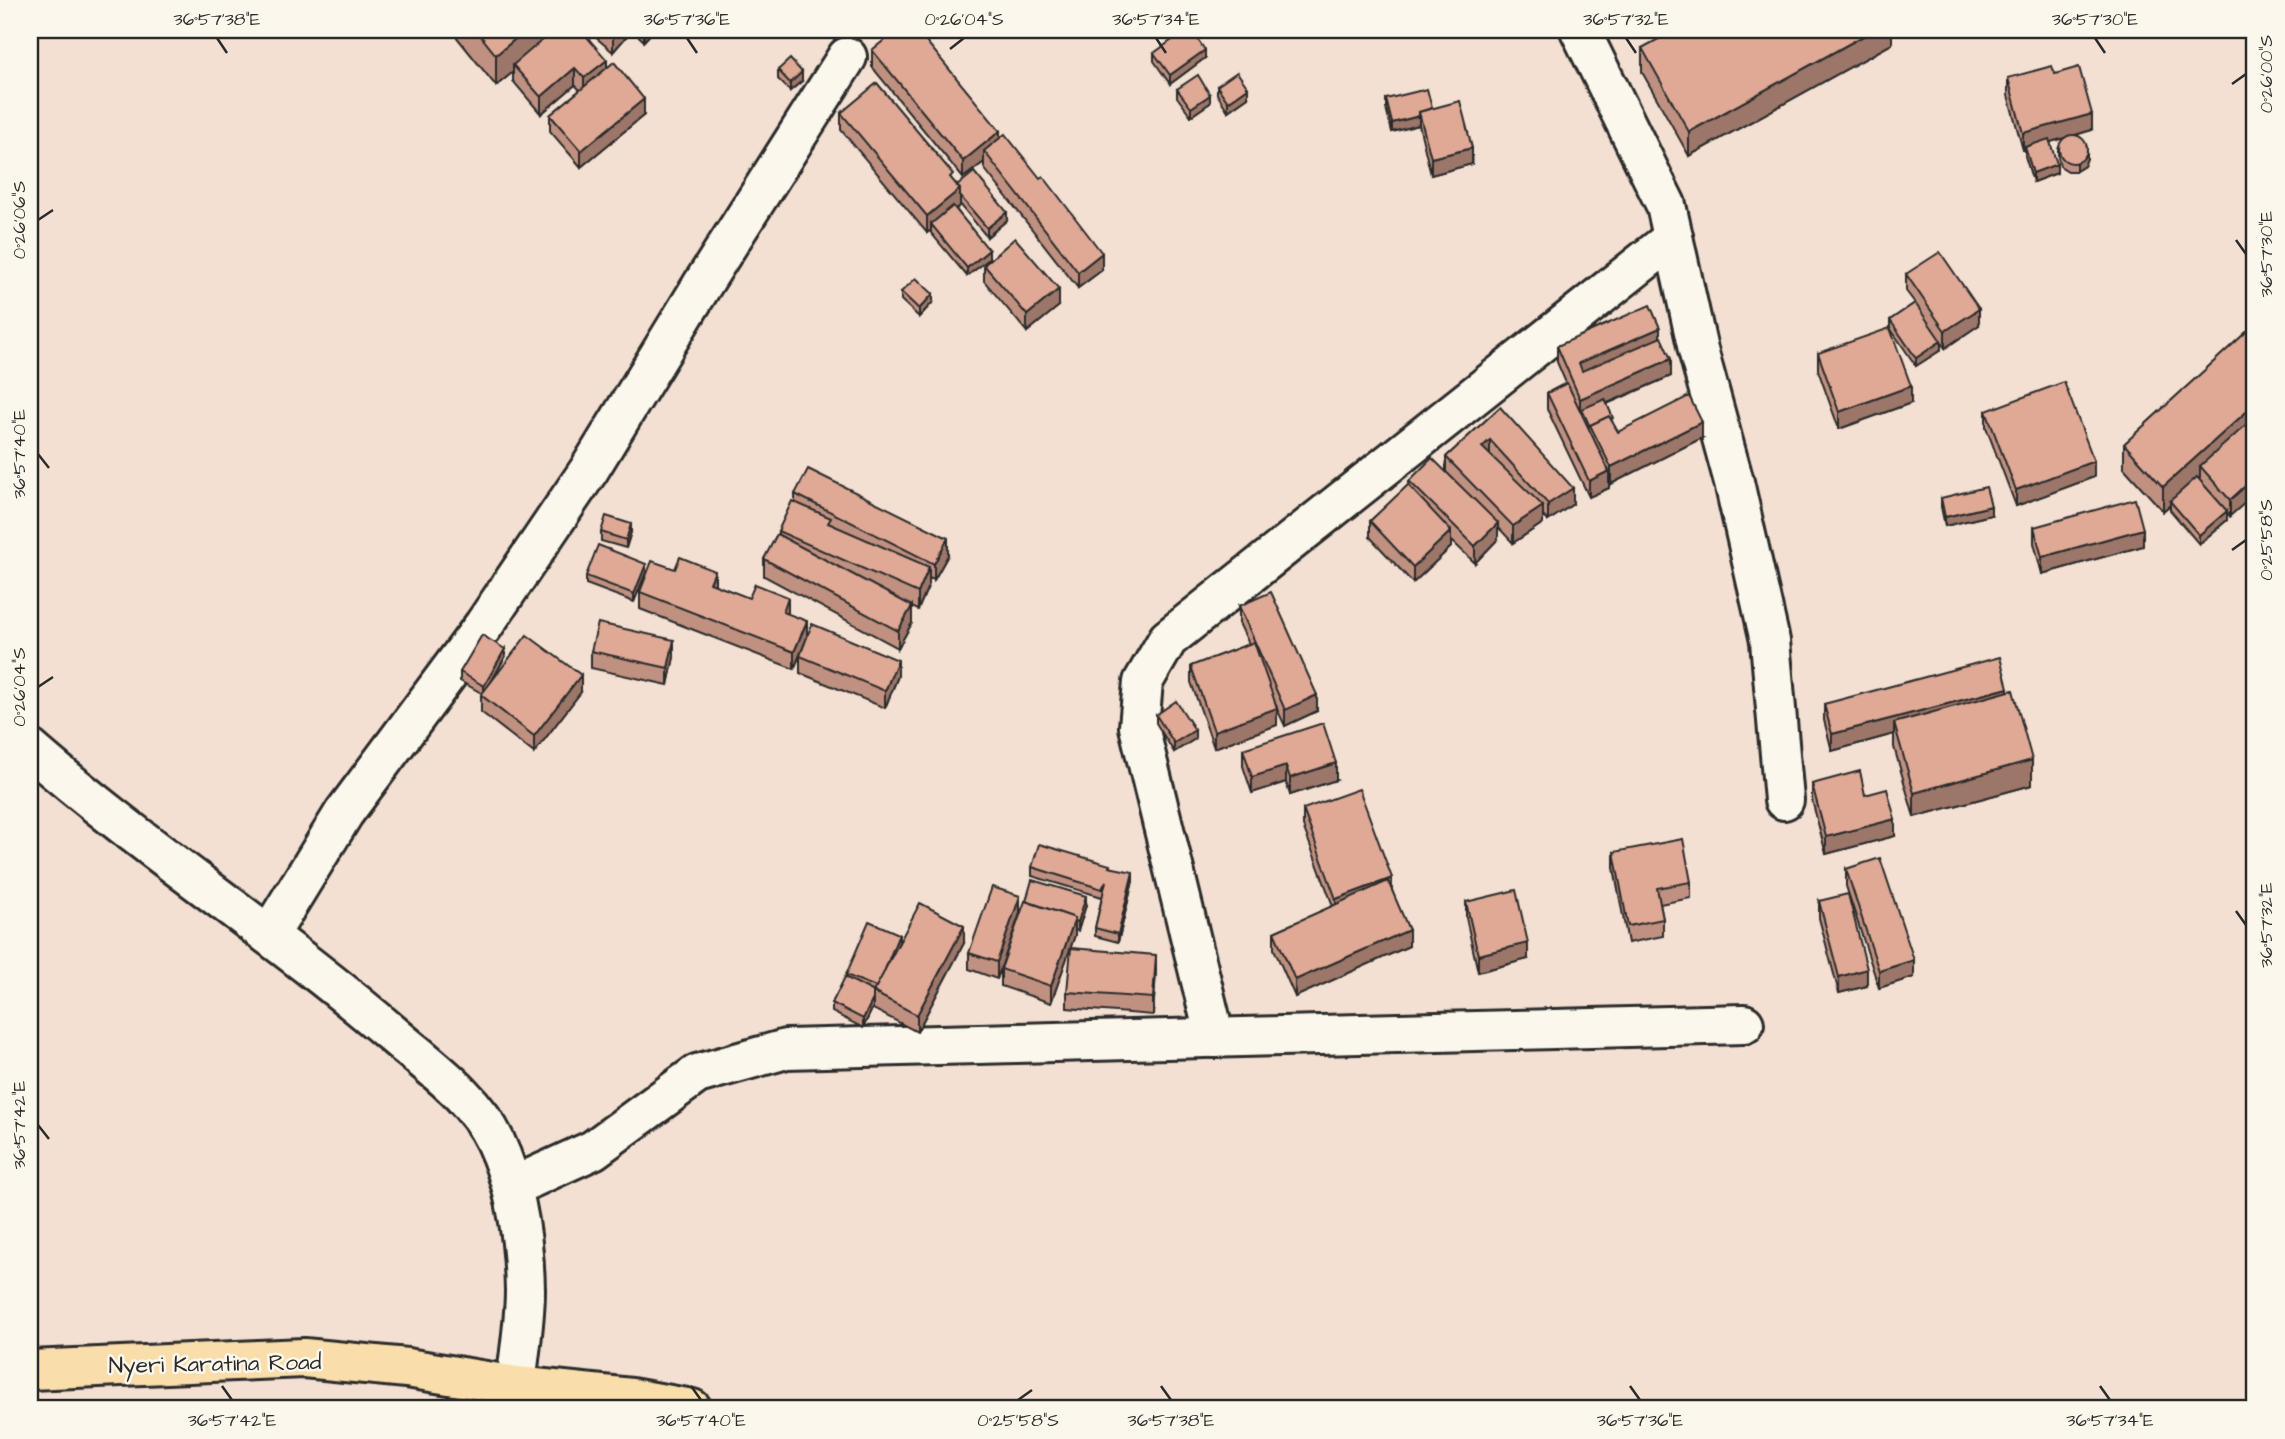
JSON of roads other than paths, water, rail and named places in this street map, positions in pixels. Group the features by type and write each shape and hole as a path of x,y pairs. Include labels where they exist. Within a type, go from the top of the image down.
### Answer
{"highway":[{"name":"Nyeri Karatina Road","path":"30,1370 304,1358 407,1368 516,1386 631,1398 692,1409"}],"street":[{"path":"1580,30 1666,205 1698,350 1734,482 1770,641 1784,800"},
{"path":"269,935 344,813 484,625 589,470 847,57"},
{"path":"1215,1038 1139,727 1143,682 1149,671 1168,639 1674,238"},
{"path":"30,749 75,788 347,995 465,1097 494,1138 512,1187 520,1222 525,1293 516,1386"},
{"path":"512,1187 593,1150 697,1074 786,1049 1744,1024"}]}
